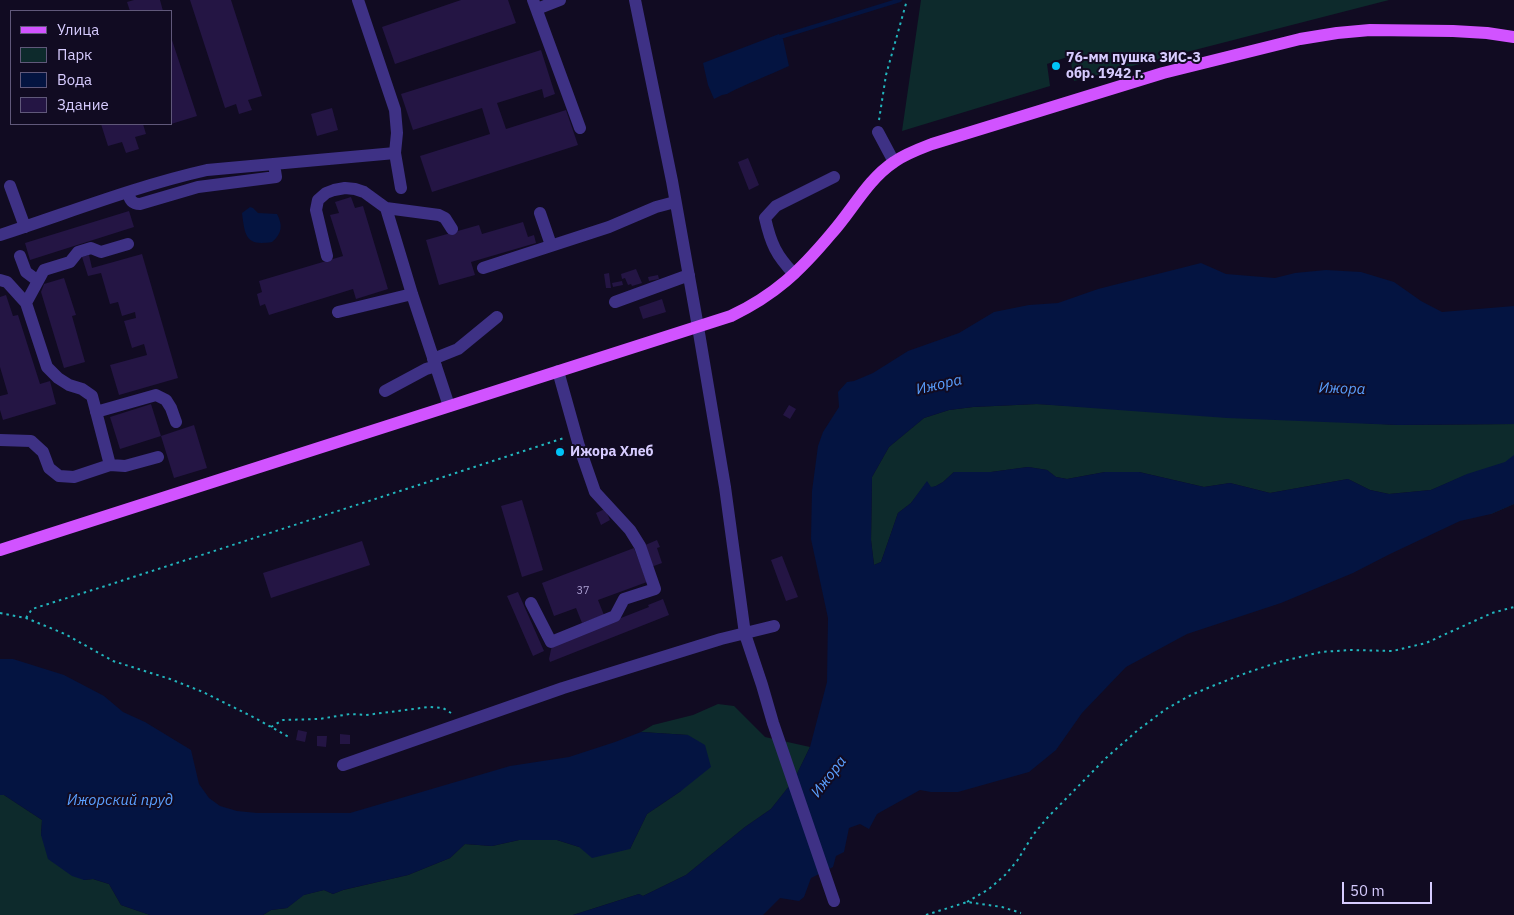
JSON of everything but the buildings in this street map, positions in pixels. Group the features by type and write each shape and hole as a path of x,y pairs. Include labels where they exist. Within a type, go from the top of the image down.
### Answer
{"main road":[{"path":"0,550 731,316 750,307 773,292 794,274 832,234 880,172 905,156 932,144 1163,73 1300,39 1370,30 1453,31 1514,37"}],"lane":[{"path":"358,0 395,110 398,133 395,153 401,188"},
{"path":"560,0 535,4 580,128"},
{"path":"635,0 689,275 724,487 745,634 773,724 834,901"},
{"path":"878,132 894,162"},
{"path":"0,236 128,193 207,170 395,153"},
{"path":"794,274 776,252 769,236 765,218 776,206 834,177"},
{"path":"10,186 25,227"},
{"path":"327,256 316,210 318,200 326,193 345,188 364,192 386,208 439,215 445,218 452,229"},
{"path":"483,268 609,227 656,207 675,202"},
{"path":"386,208 448,406"},
{"path":"540,213 551,245"},
{"path":"26,303 44,270 70,262 78,252 91,248 101,252 128,244"},
{"path":"20,256 26,272 38,281"},
{"path":"615,302 672,277 689,275"},
{"path":"0,280 7,282 26,303 47,367 58,378 69,385 82,389 92,396 110,465"},
{"path":"338,312 412,294"},
{"path":"385,391 458,349 497,317"},
{"path":"531,603 551,642 615,616 624,599 655,589 640,546 630,530 595,492 558,371"},
{"path":"96,412 156,395 166,400 176,422"},
{"path":"0,440 31,441 43,452 48,468 59,476 74,477 110,465 125,466 158,457"},
{"path":"342,765 563,688 721,639 774,626"}],"path":[{"path":"878,132 886,75 907,0"},
{"path":"26,618 32,608 576,434"},
{"path":"926,915 967,902 989,889 1017,861 1033,835 1048,817 1106,758 1166,709 1191,695 1246,672 1321,652 1350,650 1393,651 1409,648 1426,643 1492,613 1514,607"},
{"path":"0,613 26,618 65,634 113,661 170,678 203,692 289,737"},
{"path":"271,727 283,720 319,719 350,714 366,715 429,707 443,708 466,722"},
{"path":"967,902 1002,907 1021,913"}],"green space":[{"path":"921,0 1389,0 1074,81 1070,56 1047,64 1050,86 902,131"},
{"path":"1037,404 1398,425 1514,424 1514,504 1491,514 1466,475 1431,490 1389,494 1370,490 1348,479 1270,493 1230,483 1204,487 1139,472 1105,472 1067,479 1056,477 1047,470 1028,467 991,472 954,472 943,482 931,488 927,482 911,503 898,513 881,562 874,565 871,540 872,477 889,447 924,418 949,410"},
{"path":"718,704 734,706 765,737 810,747 794,780 771,809 745,827 686,875 643,896 639,894 573,915 263,915 271,910 287,908 303,895 324,890 333,894 408,875 450,858 465,844 492,846 519,840 557,840 579,847 630,849 647,814 681,791 688,735 641,732 653,725 693,715"},
{"path":"0,795 4,795 42,820 41,835 84,880 93,879 109,884 121,905 150,915 0,915"}],"water":[{"path":"779,34 783,39 789,66 714,99 708,85 703,63"},
{"path":"250,207 258,213 277,214 280,222 280,233 272,242 257,243 248,238 244,228 242,213"},
{"name":"Ижора","path":"1201,263 1226,274 1275,278 1295,273 1326,270 1361,272 1394,282 1421,301 1442,312 1514,306 1514,424 1398,425 1227,418 1037,404 949,410 924,418 889,447 872,477 871,540 874,565 881,562 898,513 911,503 927,481 931,487 936,486 954,472 991,472 1028,467 1047,470 1056,477 1067,479 1105,472 1139,472 1204,487 1230,483 1270,493 1348,479 1370,490 1389,494 1431,490 1467,474 1505,462 1514,455 1514,504 1491,514 1460,521 1353,573 1281,603 1187,634 1126,667 1082,713 1056,750 1029,772 958,792 920,790 877,814 869,829 860,824 849,828 844,852 836,856 833,867 811,878 804,897 799,901 780,898 763,915 573,915 639,894 643,896 686,875 745,827 771,809 794,780 810,747 827,682 828,618 811,539 812,491 818,446 823,432 839,407 838,392 847,382 873,373 908,351 959,333 994,312 1029,305 1058,303 1098,289"},
{"name":"Ижорский пруд","path":"0,659 13,659 64,675 104,696 123,712 145,722 191,750 199,784 209,798 220,806 237,811 257,813 350,813 510,766 569,757 641,732 688,735 705,745 711,767 681,791 647,814 630,849 592,858 579,847 557,840 519,840 492,846 465,844 450,858 408,875 333,894 324,890 304,895 287,908 271,910 263,915 150,915 121,905 109,884 93,879 84,880 72,876 48,859 41,835 42,820 4,795 0,795"}],"waterway":[{"path":"777,38 900,0"}],"place":[{"name":"76-мм пушка ЗИС-3 обр. 1942 г.","path":"1056,66"},
{"name":"Ижора Хлеб","path":"560,452"}]}
